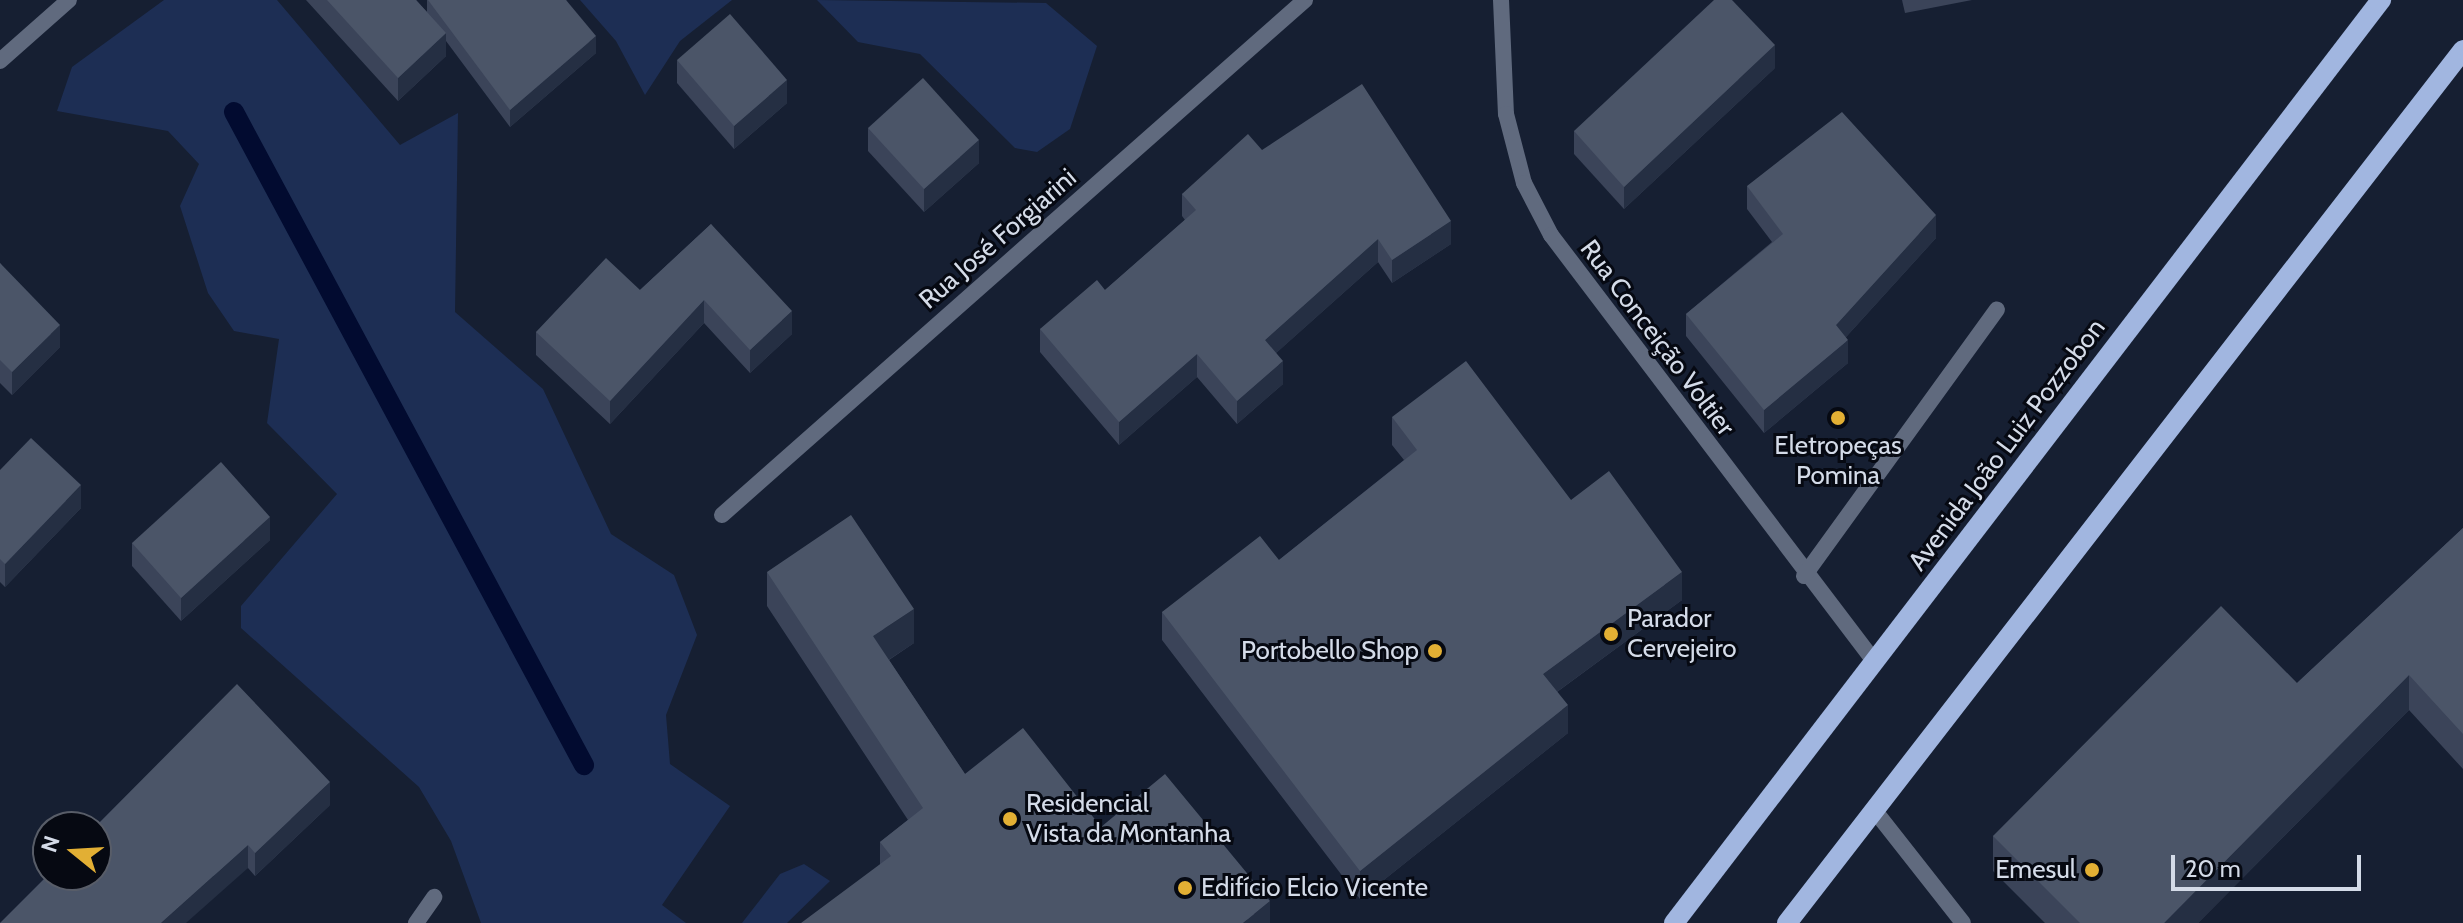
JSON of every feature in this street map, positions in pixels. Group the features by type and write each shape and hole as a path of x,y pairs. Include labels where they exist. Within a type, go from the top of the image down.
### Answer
{"main road":[{"name":"Avenida João Luiz Pozzobon","path":"1674,923 2381,0"},
{"path":"1787,923 2463,50"}],"street":[{"path":"0,61 69,0"},
{"name":"Rua José Forgiarini","path":"722,515 1305,0"},
{"name":"Rua Conceição Voltier","path":"1501,0 1506,114 1524,183 1551,235 1804,576 1874,661"},
{"path":"1804,576 1997,309"},
{"path":"1875,811 1963,923"},
{"path":"416,923 434,897"}],"shaded area":[{"path":"164,0 277,0 400,145 458,113 455,312 543,389 611,534 674,575 697,635 666,715 670,764 730,806 662,905 686,923 481,923 451,841 419,787 241,628 241,606 337,494 267,423 279,339 234,331 208,293 180,206 199,164 168,131 57,111 72,67"},
{"path":"580,0 732,0 680,41 645,95 616,41"},
{"path":"817,0 1046,3 1097,46 1070,129 1037,152 1015,148 920,54 858,42"},
{"path":"804,864 830,881 787,923 742,923 780,874"}],"building":[{"path":"327,0 416,0 446,33 398,78"},
{"path":"428,0 566,0 596,36 510,110"},
{"path":"1714,0 1732,0 1775,45 1624,187 1574,131"},
{"path":"730,14 787,80 734,126 677,60"},
{"path":"923,78 979,140 924,189 868,128"},
{"path":"1362,84 1451,221 1392,260 1378,239 1265,340 1283,361 1237,401 1197,354 1119,422 1040,329 1097,280 1105,290 1196,210 1182,194 1248,134 1262,150"},
{"path":"1842,112 1936,215 1836,325 1848,340 1764,410 1686,314 1783,234 1747,186"},
{"path":"711,224 792,311 750,350 704,300 610,401 536,332 606,258 640,290"},
{"path":"0,263 60,325 12,372 0,360"},
{"path":"1466,361 1571,500 1609,471 1682,572 1543,674 1568,705 1360,871 1162,612 1260,536 1279,560 1417,450 1392,417"},
{"path":"31,438 81,485 5,564 0,559 0,470"},
{"path":"221,462 270,517 181,598 132,543"},
{"path":"851,515 914,609 873,636 965,774 1023,728 1101,827 1165,774 1270,901 1243,923 801,923 891,856 880,842 923,808 767,572"},
{"path":"2463,528 2463,734 2409,675 2164,923 2080,923 1993,836 2221,606 2297,683"},
{"path":"237,684 330,782 255,853 248,845 161,923 0,923 32,891 112,891 111,811"}],"waterway":[{"path":"234,112 584,765"}],"place":[{"name":"Eletropeças Pomina","path":"1838,418"},
{"name":"Parador Cervejeiro","path":"1611,634"},
{"name":"Portobello Shop","path":"1435,651"},
{"name":"Residencial Vista da Montanha","path":"1010,819"},
{"name":"Emesul","path":"2092,870"},
{"name":"Edifício Elcio Vicente","path":"1185,888"}]}
